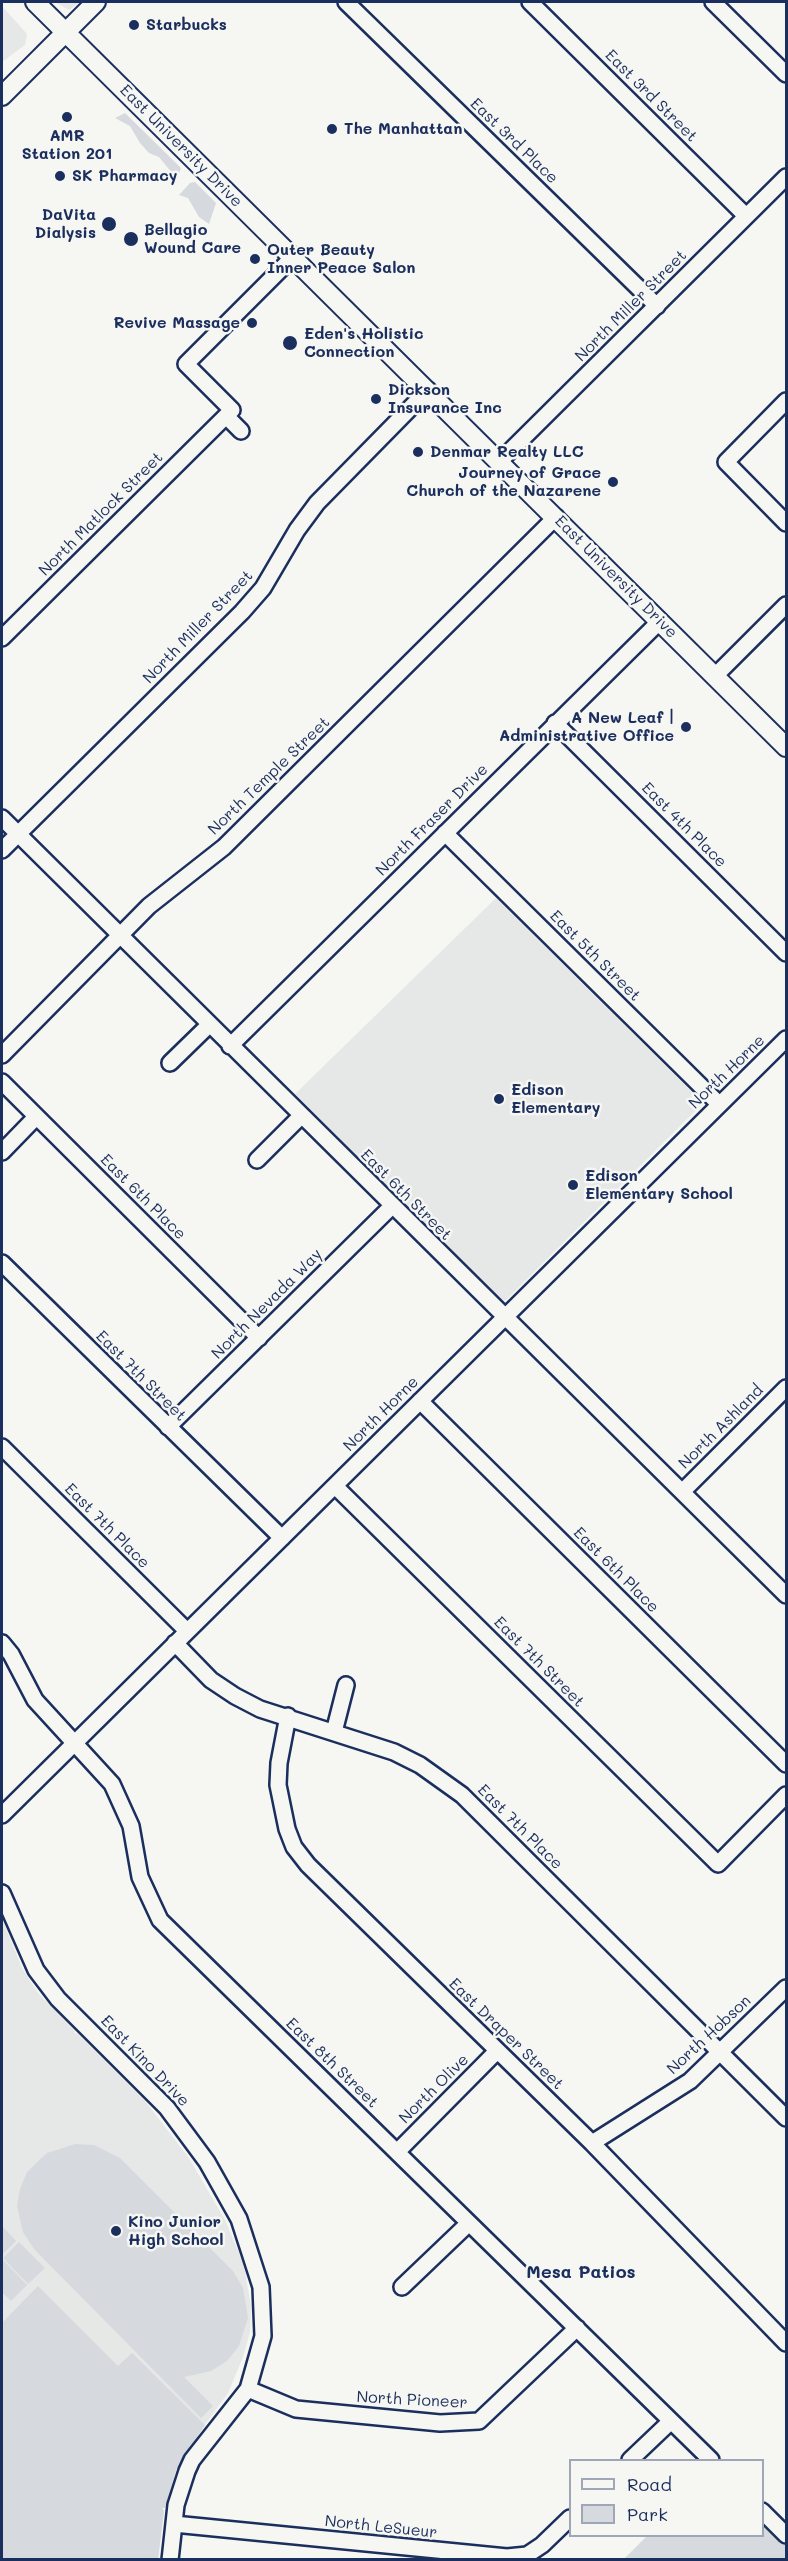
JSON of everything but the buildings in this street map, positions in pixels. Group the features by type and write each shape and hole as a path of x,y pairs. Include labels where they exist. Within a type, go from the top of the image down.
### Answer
{"main road":[{"name":"East University Drive","path":"35,2 786,747"},
{"path":"2,96 96,2"}],"street":[{"name":"East 3rd Place","path":"346,2 657,306"},
{"name":"East 3rd Street","path":"530,2 746,216"},
{"path":"713,2 786,74"},
{"name":"North Miller Street","path":"500,461 786,177"},
{"path":"241,431 226,416 232,410 186,364 293,257"},
{"name":"North Miller Street","path":"2,850 242,612 263,588 297,530 316,503 428,390"},
{"path":"786,401 726,462 786,523"},
{"name":"North Matlock Street","path":"2,638 226,416"},
{"name":"North Temple Street","path":"2,1055 149,906 224,847 556,517"},
{"path":"714,676 786,605"},
{"name":"North Fraser Drive","path":"230,1046 660,621"},
{"name":"East 4th Place","path":"555,723 786,953"},
{"name":"East 6th Street","path":"2,818 504,1317 682,1492 784,1588"},
{"name":"East 5th Street","path":"445,833 719,1104"},
{"path":"170,1063 209,1025"},
{"name":"North Horne","path":"2,1815 786,1039"},
{"name":"East 6th Place","path":"2,1082 259,1338"},
{"path":"257,1160 301,1116"},
{"path":"2,1152 36,1117"},
{"name":"North Nevada Way","path":"168,1427 392,1206"},
{"name":"East 7th Street","path":"2,1263 282,1538"},
{"name":"North Ashland","path":"682,1492 786,1388"},
{"name":"East 6th Place","path":"420,1401 786,1764"},
{"name":"East 7th Place","path":"2,1447 187,1631"},
{"name":"East 7th Street","path":"335,1486 718,1864 786,1795"},
{"name":"East 8th Street","path":"2,1643 11,1654 35,1700 100,1770 123,1804 137,1850 140,1877 160,1920 710,2459"},
{"name":"East 7th Place","path":"175,1643 211,1680 235,1696 260,1709 288,1716 394,1752 420,1765 462,1795 722,2051 786,2118"},
{"path":"334,1732 346,1685"},
{"name":"East Draper Street","path":"288,1716 279,1763 278,1785 286,1828 294,1847 321,1880 592,2143 786,2343"},
{"name":"East Kino Drive","path":"2,1893 36,1970 58,1999 167,2108 207,2162 239,2219 261,2287 262,2336 248,2390 192,2460 176,2505 170,2559"},
{"name":"North Hobson","path":"592,2143 690,2081 786,1988"},
{"name":"North Olive","path":"397,2152 497,2051"},
{"path":"402,2287 469,2223"},
{"name":"North Pioneer","path":"248,2390 296,2409 440,2423 479,2421 577,2328"},
{"path":"631,2459 671,2421"},
{"path":"764,2513 786,2535"},
{"name":"North LeSueur","path":"174,2524 507,2557 527,2555 542,2545 569,2519"}],"shaded area":[{"path":"55,2 80,2 69,10"},
{"path":"2,6 27,34 25,45 2,62"},
{"name":"Edison Elementary","path":"496,898 703,1103 506,1300 502,1300 295,1094"},
{"name":"Kino Junior High School","path":"2,1919 22,1968 38,1993 75,2031 74,2033 78,2034 145,2101 189,2158 225,2220 244,2265 251,2307 250,2332 243,2357 228,2393 193,2441 176,2470 165,2508 162,2508 164,2511 158,2559 2,2559"}],"green space":[{"path":"125,113 181,168 177,179 159,157 149,153 140,143 130,126 115,118"},
{"path":"195,182 216,203 209,224 199,217 188,198 179,195 190,183"},
{"path":"75,2144 94,2145 120,2158 233,2271 243,2288 248,2318 239,2346 227,2361 211,2371 184,2377 213,2406 201,2418 34,2249 23,2232 17,2206 20,2189 27,2172 47,2153"},
{"path":"2,2226 16,2241 2,2255"},
{"path":"19,2242 45,2268 28,2284 3,2258"},
{"path":"2,2259 27,2285 11,2301 2,2292"},
{"path":"38,2286 118,2366 132,2353 205,2425 176,2470 165,2508 162,2508 164,2511 158,2559 2,2559 2,2323"},
{"path":"764,2512 786,2535 786,2559 623,2560 646,2537 764,2537"}],"place":[{"name":"Starbucks","path":"134,25"},
{"name":"AMR Station 201","path":"67,117"},
{"name":"The Manhattan","path":"332,129"},
{"name":"SK Pharmacy","path":"60,176"},
{"name":"DaVita Dialysis","path":"109,224"},
{"name":"Bellagio Wound Care","path":"131,239"},
{"name":"Outer Beauty Inner Peace Salon","path":"255,259"},
{"name":"Revive Massage","path":"252,323"},
{"name":"Eden's Holistic Connection","path":"290,343"},
{"name":"Dickson Insurance Inc","path":"376,399"},
{"name":"Denmar Realty LLC","path":"418,452"},
{"name":"Journey of Grace Church of the Nazarene","path":"613,482"},
{"name":"A New Leaf | Administrative Office","path":"686,727"},
{"name":"Edison Elementary","path":"499,1099"},
{"name":"Edison Elementary School","path":"573,1185"},
{"name":"Kino Junior High School","path":"116,2231"}],"district":[{"name":"Mesa Patios","path":"581,2272"}]}
